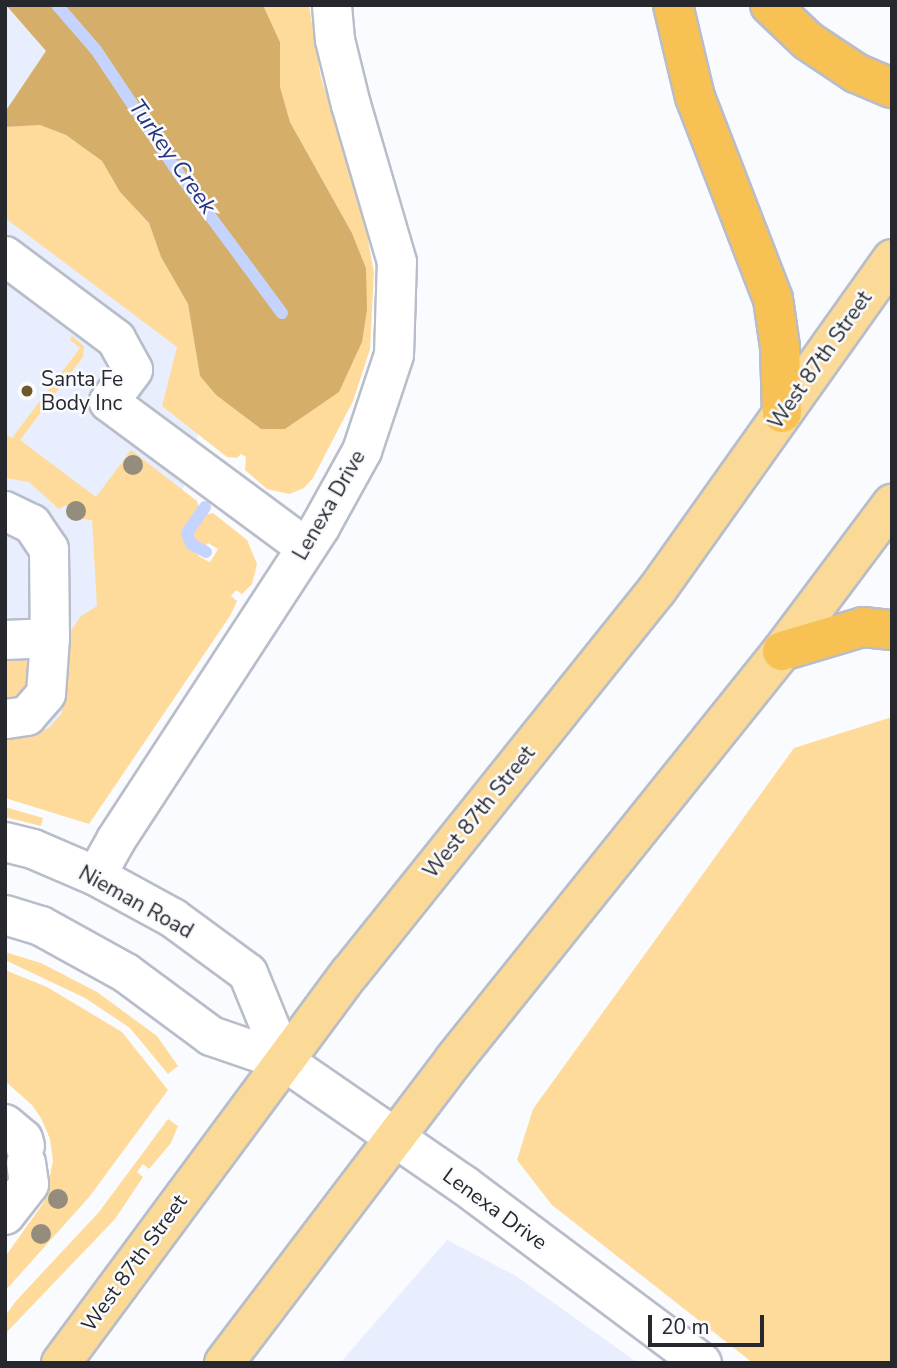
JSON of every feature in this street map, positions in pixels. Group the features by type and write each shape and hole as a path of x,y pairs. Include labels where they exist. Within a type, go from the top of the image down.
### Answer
{"highway":[{"path":"673,5 695,97 773,299 780,347 782,413"},
{"path":"770,5 808,41 856,73 892,88"},
{"path":"782,651 863,627 892,630"}],"main road":[{"name":"West 87th Street","path":"61,1363 350,973 657,590 892,259"},
{"path":"224,1363 453,1061 782,651 892,504"}],"street":[{"name":"Lenexa Drive","path":"96,876 306,548 362,451 394,355 397,262 351,105 335,40 332,5"},
{"path":"5,257 116,340 133,370 109,402 306,548"},
{"path":"5,511 32,524 49,549 50,638 46,694 27,716 5,719"},
{"path":"5,640 50,638"},
{"name":"Nieman Road","path":"5,842 33,849 96,876 173,918 248,973 284,1061"},
{"name":"Lenexa Drive","path":"5,915 41,926 126,973 211,1036 284,1061 464,1185 702,1363"},
{"path":"5,1215 29,1184 19,1144"}],"shaded area":[{"path":"5,5 263,5 216,370 118,722 5,794"},
{"path":"6,5 263,5 280,42 280,87 290,122 352,233 366,268 367,310 362,342 339,392 285,429 261,429 216,395 200,376 188,304 161,257 149,223 120,192 102,161 66,135 40,125 5,127 5,112 46,51"},
{"path":"263,5 309,5 321,78 360,195 374,273 370,349 353,401 313,478 304,488 289,494 267,489 245,470 246,457 241,454 237,458 227,457 162,406 177,347 5,218 5,127 40,125 66,135 102,161 120,192 149,223 161,257 188,304 200,376 216,395 261,429 366,268 352,233 290,122 280,88 280,42"},
{"path":"72,336 84,346 83,357 20,440 96,497 131,450 197,501 199,508 184,535 187,544 200,557 210,562 218,549 208,543 206,546 194,542 191,533 203,515 213,513 247,540 257,564 252,584 242,594 236,590 231,596 237,601 230,616 89,824 5,798 5,736 39,733 50,727 62,713 66,638 81,616 97,606 92,520 66,517 72,513 66,505 59,509 29,482 5,478 5,434 12,438 80,348 70,340"},
{"path":"13,656 27,661 28,690 24,698 5,703 5,665"},
{"path":"892,717 892,1363 753,1363 552,1205 517,1160 533,1109 794,748"},
{"path":"5,807 43,818 41,826 5,817"},
{"path":"5,952 41,963 97,992 157,1036 178,1066 168,1074 130,1028 85,998 5,960"},
{"path":"5,970 47,987 122,1032 168,1090 90,1196 5,1291 5,1257 44,1202 53,1161 50,1139 41,1118 32,1105 5,1081"},
{"path":"168,1119 178,1126 171,1143 149,1169 143,1164 137,1172 143,1177 115,1219 5,1334 5,1316 16,1301 99,1212"},
{"path":"447,1240 516,1276 638,1363 340,1363"}],"waterway":[{"name":"Turkey Creek","path":"57,5 96,50 179,174 282,313"},
{"path":"205,507 187,533 191,544 206,552"}],"place":[{"name":"Santa Fe Body Inc","path":"27,391"}]}
